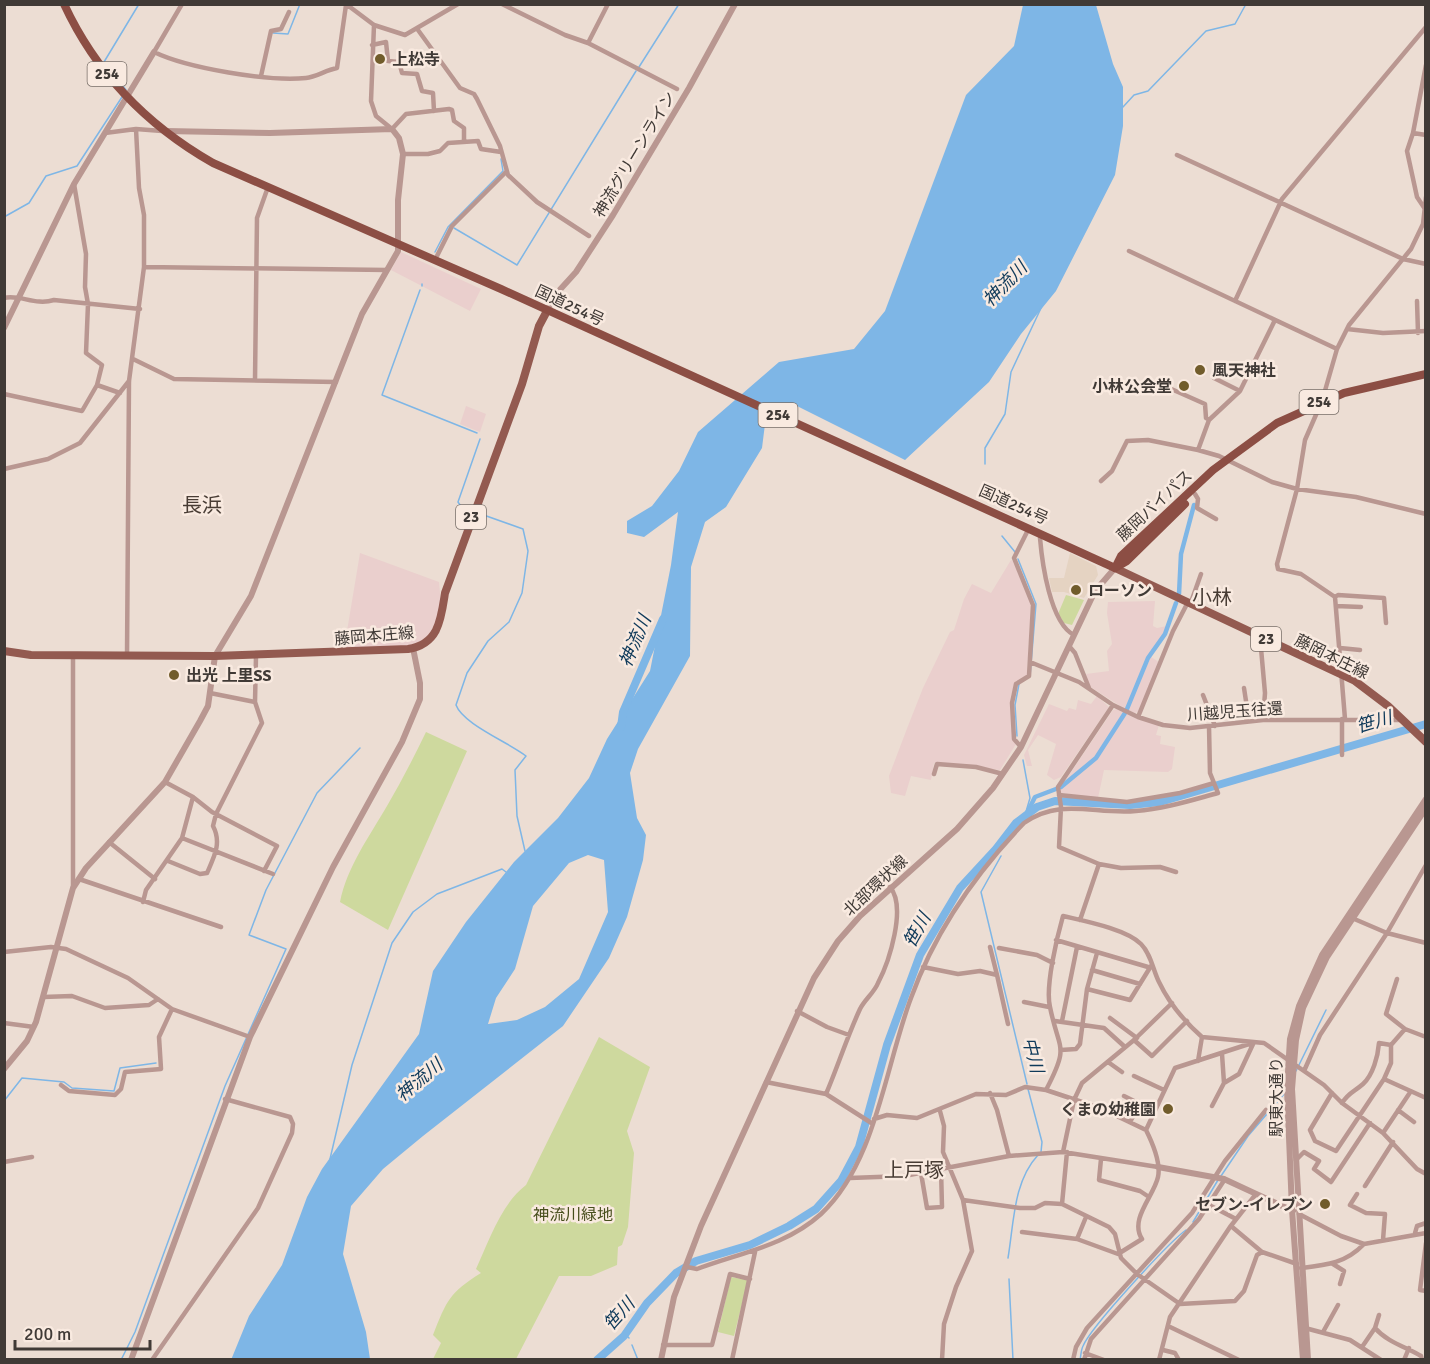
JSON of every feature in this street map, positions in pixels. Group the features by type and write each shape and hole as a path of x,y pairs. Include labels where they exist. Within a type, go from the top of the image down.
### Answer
{"highway":[{"name":"国道254号","path":"64,4 84,42 126,97 165,131 213,163 1083,551 1115,568"},
{"name":"藤岡バイパス","path":"1115,568 1121,556 1226,459 1277,423 1344,393 1425,374"},
{"name":"藤岡バイパス","path":"1115,568 1127,561 1195,494 1226,459"}],"main road":[{"name":"藤岡本庄線","path":"4,651 31,655 255,656 413,648 427,643 442,620 445,592 522,384 539,326 550,312"},
{"name":"藤岡本庄線","path":"1115,568 1342,674 1372,693 1425,742"}],"street":[{"path":"4,328 74,183 182,4"},
{"path":"154,52 188,64 261,76 307,78 337,68 346,5 374,25 399,35 418,30 458,4"},
{"path":"502,4 565,35 588,43 677,89"},
{"path":"588,43 608,4"},
{"name":"神流グリーンライン","path":"550,312 556,294 576,272 613,215 689,88 735,4"},
{"path":"261,76 271,31 280,30 289,12"},
{"path":"73,888 109,842 165,782 207,708 215,656 251,596 362,314 399,246 398,208 403,154 399,138 376,116 373,110 374,25"},
{"path":"1235,302 1280,203 1425,27"},
{"path":"418,30 460,88 474,94 501,152 506,172 537,202 589,236"},
{"path":"372,45 386,42 388,61 399,62 402,73 417,74 422,91 433,93 435,111"},
{"path":"1425,65 1424,87 1407,151 1407,163 1417,197 1425,209"},
{"path":"103,134 136,129 270,133 392,129 406,114 452,110 454,121 464,128 464,142"},
{"path":"127,656 129,381 144,267 144,215 139,188 136,129"},
{"path":"1413,133 1425,135"},
{"path":"403,154 428,154 440,151 448,143 478,141 481,149 501,152"},
{"path":"1177,155 1403,259 1425,264"},
{"path":"437,256 452,226 506,172"},
{"path":"4,394 82,411 97,385 102,364 86,353 88,304 86,254 74,183"},
{"path":"255,380 257,218 268,187"},
{"path":"1342,755 1342,674 1335,597 1301,574 1278,569 1297,489 1305,440 1322,401 1338,349 1347,329 1424,229 1425,197"},
{"path":"1129,251 1338,349"},
{"path":"144,267 387,270"},
{"path":"4,298 45,303 54,300 140,309"},
{"path":"1417,301 1418,333"},
{"path":"1198,450 1209,420 1240,392 1275,320"},
{"path":"1347,329 1425,332"},
{"path":"133,360 174,379 336,382"},
{"path":"1406,378 1425,369"},
{"path":"1214,378 1240,392"},
{"path":"1406,378 1425,379"},
{"path":"4,469 48,459 80,443 129,381"},
{"path":"97,385 120,393"},
{"path":"1169,387 1205,404 1206,418 1209,420"},
{"path":"1101,481 1112,471 1126,441 1148,440 1198,450 1226,459 1272,482 1297,489 1356,497 1425,514"},
{"path":"1195,494 1198,499 1197,508 1216,519"},
{"path":"1011,524 1075,553 1083,551"},
{"path":"1021,747 1014,740 1012,704 1016,684 1029,676 1033,605 1014,558 1027,532"},
{"path":"1040,538 1053,604 1064,626 1074,635"},
{"name":"北部環状線","path":"690,1268 693,1249 797,1011 838,941 890,887 957,829 1003,774 1021,747 1095,591 1115,568"},
{"path":"1138,717 1173,631 1189,604 1201,574"},
{"path":"1335,597 1338,595 1384,598 1386,623"},
{"path":"1336,606 1361,607"},
{"path":"1260,637 1265,693 1263,720"},
{"path":"1069,646 1075,653 1089,688"},
{"path":"130,1359 250,1037 333,867 402,741 420,699 420,683 413,648"},
{"path":"1340,648 1360,650"},
{"path":"4,1069 27,1041 34,1027 73,888 73,655"},
{"path":"168,861 200,874 207,873 216,853 217,835 213,826 216,814 262,723 255,702 255,656"},
{"name":"川越児玉往還","path":"1030,662 1057,671 1089,688 1113,705 1138,717 1178,727 1263,720 1343,719 1408,725"},
{"path":"1244,687 1248,714 1246,721"},
{"path":"210,693 255,702"},
{"path":"661,1359 674,1297 683,1275 690,1268 755,1252 815,1218 839,1194 850,1178 872,1122 902,1023 923,967 959,900 1016,831 1034,816 1062,807 1136,812 1217,791 1210,773 1212,726 1203,695"},
{"path":"1113,705 1058,787 1062,807 1059,847 1099,864 1121,868 1160,867 1176,872"},
{"path":"934,774 937,764 976,767 1003,774"},
{"path":"165,782 193,797 216,814 278,846 264,871"},
{"path":"1060,797 1127,802 1180,793 1214,783"},
{"path":"143,902 146,890 182,838 193,797"},
{"name":"駅東大通り","path":"1308,1359 1292,1210 1291,1060 1299,1006 1318,963 1425,799"},
{"name":"駅東大通り","path":"1303,1359 1299,1214 1291,1060 1313,983 1425,808"},
{"path":"182,838 273,874"},
{"path":"109,842 155,879"},
{"path":"1080,920 1099,864"},
{"path":"1304,1071 1320,1035 1387,933 1425,865"},
{"path":"79,879 221,927"},
{"path":"826,1094 845,1052 849,1035 861,1006 878,985 891,948 898,907 895,893 890,887"},
{"path":"1046,1090 1060,1063 1061,1050 1055,1021 1049,1006 1056,940 1063,916 1135,939 1143,945 1150,966 1172,1003 1202,1037 1264,1043 1291,1060 1342,1103 1383,1133 1417,1169 1425,1174"},
{"path":"1353,918 1387,933 1425,944"},
{"path":"1056,940 1150,966"},
{"path":"4,952 57,947 128,978 172,1009 250,1037"},
{"path":"990,947 1008,1024"},
{"path":"1062,1021 1077,947"},
{"path":"999,948 1037,955 1053,963"},
{"path":"1061,1050 1076,1048 1080,1044 1087,989 1097,953"},
{"path":"1087,989 1130,1000 1150,966"},
{"path":"923,967 958,974 980,971 997,975"},
{"path":"1092,970 1140,984"},
{"path":"1397,979 1386,1014 1406,1029 1425,1036"},
{"path":"43,997 72,996 105,1008 149,1005 158,999"},
{"path":"1024,1002 1049,1006"},
{"path":"1062,1204 1065,1152 1074,1100 1082,1083 1136,1039 1172,1003"},
{"path":"61,1085 69,1091 115,1095 121,1089 125,1072 161,1069 159,1037 172,1009"},
{"path":"797,1011 849,1035"},
{"path":"1110,1018 1136,1039 1152,1056 1187,1022"},
{"path":"1055,1021 1104,1028 1125,1047"},
{"path":"4,1023 34,1027"},
{"path":"1332,1093 1310,1130 1315,1141 1336,1151 1384,1079 1391,1063 1391,1045 1406,1029"},
{"path":"1198,1061 1202,1037"},
{"path":"1118,1254 1142,1239 1138,1225 1159,1176 1146,1130 1175,1068 1254,1042"},
{"path":"1212,1106 1224,1083 1239,1074 1254,1042"},
{"path":"1342,1103 1351,1090 1367,1079 1378,1055 1379,1043 1391,1045"},
{"path":"1222,1054 1224,1083"},
{"path":"1108,1062 1122,1072"},
{"path":"1134,1076 1164,1090"},
{"path":"1384,1079 1425,1098"},
{"path":"766,1082 826,1094 872,1122"},
{"path":"872,1122 887,1114 913,1118 940,1111 970,1096 990,1093 1006,1095 1025,1087 1046,1090 1100,1108 1146,1130"},
{"path":"1383,1133 1411,1091"},
{"path":"990,1093 998,1110 1009,1156"},
{"path":"1124,1096 1140,1104 1130,1122"},
{"path":"152,1359 258,1208 292,1133 293,1124 290,1117 225,1099"},
{"path":"1084,1359 1091,1339 1146,1280 1209,1205 1222,1178 1225,1161 1266,1110"},
{"path":"1398,1110 1414,1122"},
{"path":"940,1111 944,1126 943,1148 948,1168 963,1200 972,1251 956,1287 944,1324 942,1359"},
{"path":"1296,1160 1304,1152 1319,1161 1314,1169 1331,1182 1370,1123"},
{"path":"1365,1186 1393,1142"},
{"path":"850,1178 921,1173 1009,1156 1065,1152 1222,1178 1292,1210 1341,1236 1364,1244 1425,1233"},
{"path":"4,1162 32,1157"},
{"path":"1101,1159 1099,1180 1140,1191 1149,1197"},
{"path":"921,1173 927,1208 942,1207 941,1169"},
{"path":"1073,1359 1087,1328 1222,1178"},
{"path":"1160,1359 1170,1317 1231,1226 1256,1194"},
{"path":"1357,1194 1350,1205 1366,1213 1385,1214 1383,1240"},
{"path":"963,1200 1020,1208 1035,1208 1045,1203 1062,1204 1114,1230 1118,1254"},
{"path":"1209,1205 1236,1219"},
{"path":"1077,1239 1086,1217"},
{"path":"1415,1233 1417,1226 1425,1223"},
{"path":"1231,1226 1262,1252 1299,1266 1333,1264 1355,1254 1364,1244"},
{"path":"1022,1232 1077,1239 1118,1254 1137,1274 1180,1304 1235,1301 1244,1292 1257,1255 1262,1252"},
{"path":"1425,1243 1420,1290 1425,1292"},
{"path":"732,1359 755,1252"},
{"path":"1333,1264 1344,1271 1340,1284"},
{"path":"663,1346 712,1345 730,1274 750,1279"},
{"path":"1323,1332 1338,1305"},
{"path":"1362,1347 1375,1329 1379,1316"},
{"path":"1168,1326 1239,1359"},
{"path":"1305,1328 1350,1340 1381,1359"},
{"path":"1375,1329 1380,1334 1409,1348 1422,1359"},
{"path":"1404,1359 1409,1348"},
{"path":"1163,1350 1175,1353 1179,1359"},
{"path":"1085,1353 1104,1359"}],"shaded area":[{"path":"401,252 481,289 470,311 391,270"},
{"path":"466,406 486,414 480,432 460,424"},
{"path":"360,553 439,582 441,604 438,618 430,633 422,641 411,646 344,649"},
{"path":"1070,553 1096,566 1098,575 1084,598 1064,592 1052,592 1049,578 1064,578"},
{"path":"1011,560 1015,562 1031,602 1027,675 1014,685 1011,696 1012,735 1016,744 1000,770 934,763 931,780 911,776 905,796 891,793 889,776 923,688 950,632 954,630 964,599 972,584 991,593"},
{"path":"1155,601 1153,626 1157,628 1167,626 1158,645 1146,658 1125,709 1089,686 1086,674 1109,671 1107,651 1112,644 1107,613 1108,602"},
{"path":"1151,657 1159,662 1138,712 1135,713 1127,710"},
{"path":"1097,696 1109,707 1061,777 1054,780 1047,775 1056,744 1038,735 1028,750 1032,766 1027,766 1024,755 1049,704 1067,711 1069,708 1076,710 1078,700 1091,704"},
{"path":"1117,709 1124,713 1095,758 1063,784 1113,710"},
{"path":"1126,713 1159,725 1156,735 1161,736 1160,744 1175,747 1172,769 1168,772 1104,770 1098,798 1061,793 1060,788 1096,759"}],"green space":[{"path":"1066,595 1084,600 1072,625 1064,623 1058,614"},
{"path":"426,732 467,751 388,930 340,902 353,864"},
{"name":"神流川緑地","path":"599,1037 650,1067 627,1131 634,1153 628,1227 622,1245 618,1247 617,1265 591,1276 559,1276 516,1359 433,1359 441,1343 433,1335 446,1305 455,1292 481,1273 476,1269 496,1224 509,1202 526,1185"},
{"path":"731,1277 748,1280 734,1336 718,1332"}],"water":[{"path":"1023,5 1096,5 1113,64 1123,87 1123,126 1115,175 1056,291 1021,334 989,382 905,460 797,406 765,424 762,448 726,507 705,522 691,567 690,656 638,749 630,773 637,818 646,835 643,860 627,917 609,958 563,1026 383,1169 351,1206 343,1254 366,1332 370,1359 231,1360 249,1316 282,1265 307,1197 322,1169 419,1034 433,971 466,922 514,862 558,818 589,778 607,739 650,671 671,565 678,512 644,537 627,533 627,521 652,506 679,471 698,432 779,362 854,349 885,311 966,95 1014,46","holes":["588,855 604,860 608,912 579,979 545,1007 517,1020 488,1024 496,998 515,969 533,906 569,863"]}],"waterway":[{"path":"126,90 104,62 139,4"},
{"path":"273,33 288,34 300,4"},
{"path":"639,67 679,4"},
{"path":"1123,107 1134,95 1148,91 1206,31 1235,24 1246,4"},
{"path":"454,228 517,265 636,71"},
{"path":"4,217 29,203 46,176 77,166 122,97"},
{"path":"435,252 448,227 503,171 501,159"},
{"path":"420,290 382,395 477,433"},
{"path":"985,464 985,448 1005,414 1011,372 1042,306"},
{"path":"470,511 462,508 458,502 480,439"},
{"path":"1179,594 1181,554 1194,505"},
{"path":"478,513 523,529 528,551 522,593 509,622 488,641 467,673 456,705 460,712 476,726 526,756 515,770 517,816 525,851"},
{"path":"1002,536 1015,552"},
{"path":"1018,559 1036,604 1030,676"},
{"path":"1127,709 1148,658 1165,634 1176,603"},
{"name":"神流川","path":"621,727 623,712 663,619"},
{"path":"1017,736 1015,705 1019,684"},
{"path":"1061,787 1096,758 1125,713"},
{"name":"笹川","path":"597,1360 624,1336 647,1303 676,1273 696,1261 750,1245 789,1226 816,1209 841,1181 859,1147 887,1045 920,955 960,888 996,849 1016,823 1037,807 1055,801 1130,805 1160,802 1426,724"},
{"path":"121,1360 135,1332 225,1086 286,949 249,935 266,890 317,793 360,748"},
{"path":"1023,760 1030,798 1025,815"},
{"path":"1027,813 1035,797 1056,789"},
{"name":"中川","path":"1001,856 981,892 1027,1084"},
{"path":"330,1159 352,1065 392,943 413,912 437,894 502,869 506,872"},
{"path":"1296,1071 1326,1010"},
{"path":"4,1101 22,1078 64,1082 72,1088 114,1091 120,1068 156,1063"},
{"name":"中川","path":"1028,1089 1042,1142 1041,1152"},
{"path":"1221,1176 1248,1136 1284,1094"},
{"name":"中川","path":"1008,1258 1019,1190 1038,1155"},
{"path":"1193,1222 1218,1180"},
{"path":"1080,1360 1081,1351 1089,1336 1114,1304 1186,1230"},
{"name":"中川","path":"1009,1279 1013,1360"},
{"name":"笹川","path":"625,1334 629,1338"},
{"path":"632,1345 638,1360"}],"place":[{"name":"上松寺","path":"380,59"},
{"name":"風天神社","path":"1200,370"},
{"name":"小林公会堂","path":"1184,386"},
{"name":"ローソン","path":"1076,590"},
{"name":"出光 上里SS","path":"174,675"},
{"name":"くまの幼稚園","path":"1168,1109"},
{"name":"セブン-イレブン","path":"1325,1204"}],"district":[{"name":"長浜","path":"202,505"},
{"name":"小林","path":"1212,597"},
{"name":"上戸塚","path":"914,1170"}]}
